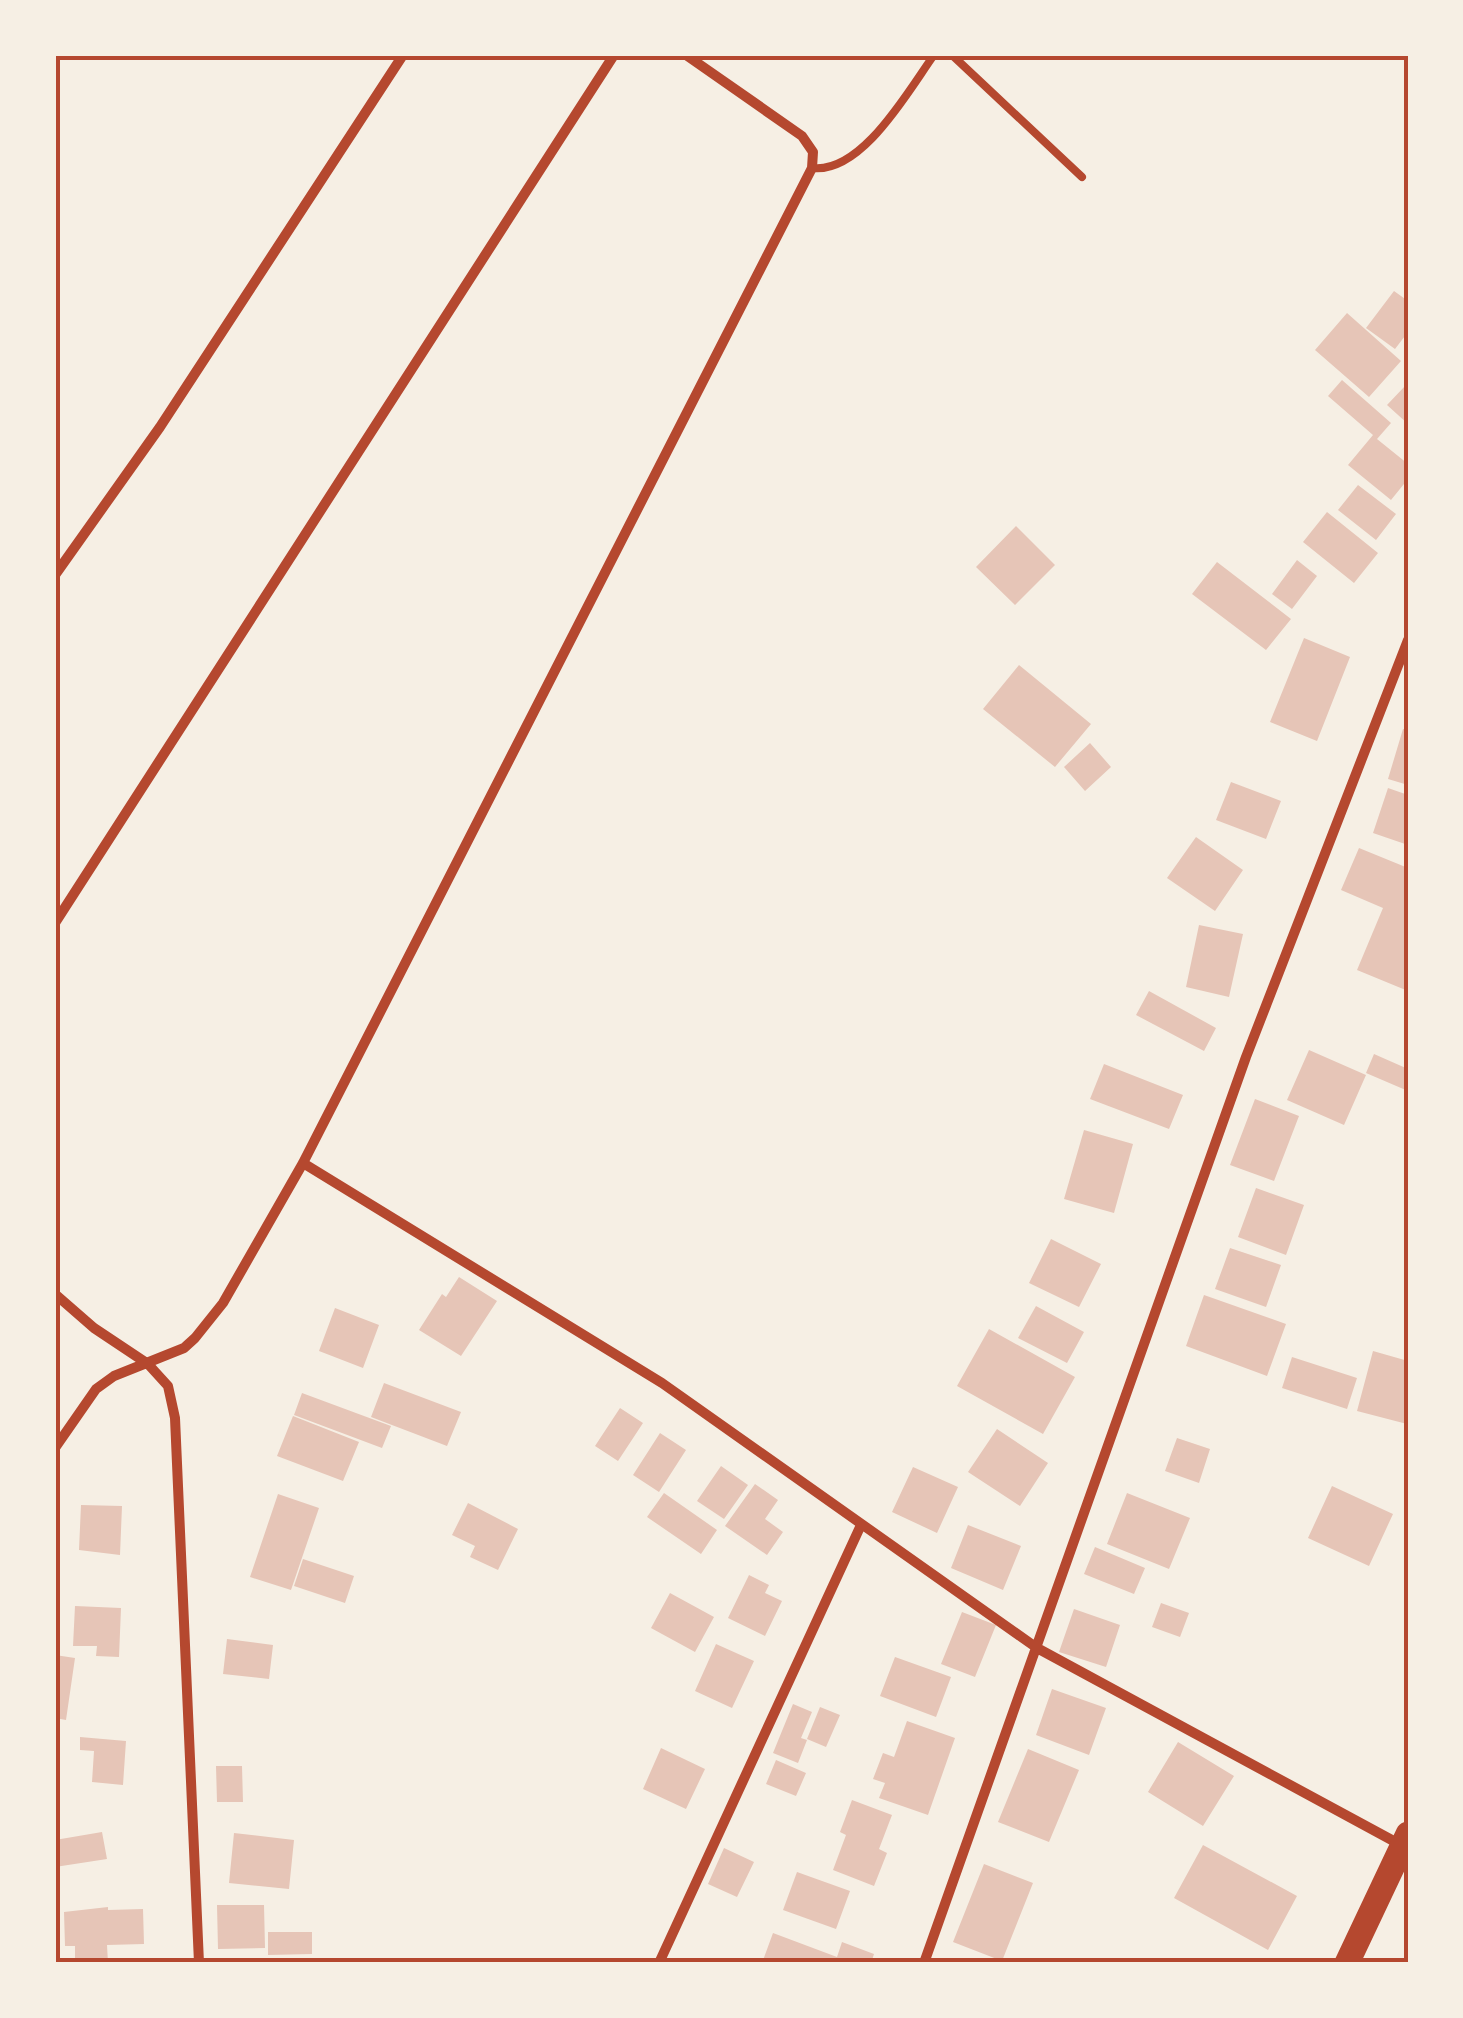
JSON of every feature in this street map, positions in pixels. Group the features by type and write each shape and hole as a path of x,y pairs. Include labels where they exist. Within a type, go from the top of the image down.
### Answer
{"main road":[{"path":"1347,1963 1405,1840"}],"street":[{"path":"55,575 160,427 403,55"},
{"path":"55,923 614,55"},
{"path":"55,1448 96,1389 114,1376 184,1348 223,1302 303,1163 812,168 813,152 802,136 686,55"},
{"path":"924,1963 1246,1057 1408,640"},
{"path":"303,1163 662,1383 1038,1648 1405,1840"},
{"path":"55,1294 94,1328 148,1364 168,1386 175,1418 199,1963"},
{"path":"659,1963 861,1525"}],"lane":[{"path":"812,168 826,170 864,148 934,55"},
{"path":"952,55 1082,178"}],"building":[{"path":"1394,291 1408,301 1408,332 1395,349 1366,328"},
{"path":"1347,313 1401,361 1369,397 1315,350"},
{"path":"1342,380 1391,423 1377,439 1408,464 1408,479 1391,500 1348,465 1373,435 1328,396"},
{"path":"1405,386 1408,389 1408,424 1387,405"},
{"path":"1358,485 1396,514 1376,540 1338,510"},
{"path":"1327,512 1378,553 1354,583 1303,542"},
{"path":"1016,526 1055,565 1015,605 976,567"},
{"path":"1297,560 1317,576 1292,609 1272,594"},
{"path":"1217,562 1291,619 1266,650 1192,594"},
{"path":"1304,638 1350,657 1317,741 1270,722"},
{"path":"1019,665 1091,724 1055,767 983,709"},
{"path":"1403,729 1408,730 1408,785 1388,779"},
{"path":"1090,743 1111,767 1085,791 1064,767"},
{"path":"1231,782 1281,801 1266,839 1216,820"},
{"path":"1388,788 1408,795 1408,845 1373,833"},
{"path":"1196,837 1243,870 1215,911 1167,878"},
{"path":"1359,848 1408,868 1408,991 1357,970 1383,908 1341,890"},
{"path":"1199,925 1243,934 1229,997 1186,987"},
{"path":"1149,991 1216,1028 1204,1051 1136,1015"},
{"path":"1309,1050 1366,1075 1344,1125 1287,1100"},
{"path":"1374,1054 1408,1069 1408,1091 1366,1073"},
{"path":"1104,1064 1183,1095 1169,1129 1090,1099"},
{"path":"1255,1099 1299,1116 1274,1181 1230,1165"},
{"path":"1084,1130 1133,1144 1114,1213 1064,1199"},
{"path":"1256,1188 1304,1205 1286,1255 1238,1237"},
{"path":"1051,1239 1101,1264 1079,1307 1029,1283"},
{"path":"1230,1248 1281,1265 1266,1307 1215,1289"},
{"path":"459,1277 497,1301 461,1356 419,1330 442,1294 446,1297"},
{"path":"1204,1295 1286,1324 1267,1376 1186,1346"},
{"path":"1036,1306 1084,1332 1067,1363 1018,1338"},
{"path":"335,1308 379,1325 363,1368 319,1351"},
{"path":"989,1329 1075,1377 1043,1434 957,1386"},
{"path":"1373,1351 1408,1361 1407,1424 1357,1411"},
{"path":"1292,1357 1357,1378 1347,1409 1282,1388"},
{"path":"384,1383 461,1412 447,1446 371,1417"},
{"path":"302,1393 391,1426 382,1448 294,1415"},
{"path":"620,1408 643,1423 618,1461 595,1446"},
{"path":"293,1416 359,1442 343,1481 277,1456"},
{"path":"997,1429 1048,1463 1020,1506 968,1472"},
{"path":"660,1433 686,1450 659,1492 633,1475"},
{"path":"1177,1438 1210,1449 1199,1483 1165,1471"},
{"path":"721,1466 748,1485 724,1519 697,1501"},
{"path":"913,1467 958,1487 937,1533 892,1512"},
{"path":"755,1484 778,1500 765,1519 783,1532 767,1555 725,1526"},
{"path":"1332,1486 1393,1514 1369,1566 1308,1538"},
{"path":"664,1493 717,1530 701,1554 647,1517"},
{"path":"1127,1493 1190,1518 1169,1569 1107,1544"},
{"path":"278,1494 319,1508 291,1590 250,1577"},
{"path":"468,1503 518,1529 498,1570 470,1557 475,1546 452,1535"},
{"path":"81,1505 122,1506 120,1555 79,1550"},
{"path":"968,1525 1021,1546 1003,1590 951,1568"},
{"path":"1095,1547 1145,1568 1134,1594 1084,1574"},
{"path":"303,1559 354,1576 345,1603 294,1586"},
{"path":"749,1575 769,1585 765,1593 782,1601 765,1636 728,1618"},
{"path":"670,1593 714,1617 695,1652 651,1628"},
{"path":"1161,1603 1189,1613 1180,1637 1152,1627"},
{"path":"75,1606 121,1608 119,1657 96,1656 97,1646 73,1646"},
{"path":"1074,1609 1120,1625 1106,1667 1059,1652"},
{"path":"962,1612 996,1625 975,1677 941,1664"},
{"path":"227,1639 273,1645 269,1679 223,1674"},
{"path":"716,1644 754,1661 732,1708 695,1691"},
{"path":"55,1655 75,1658 66,1720 55,1718"},
{"path":"895,1657 951,1677 936,1717 880,1696"},
{"path":"1052,1689 1106,1708 1089,1755 1036,1735"},
{"path":"793,1704 812,1712 801,1738 807,1740 798,1763 773,1753"},
{"path":"820,1707 840,1715 826,1747 807,1739"},
{"path":"907,1721 955,1738 928,1815 879,1798 885,1783 873,1779 883,1753 894,1757"},
{"path":"80,1737 126,1741 123,1785 92,1782 94,1751 80,1750"},
{"path":"1178,1742 1234,1776 1203,1826 1148,1792"},
{"path":"661,1748 705,1769 686,1809 643,1789"},
{"path":"1028,1749 1079,1770 1049,1842 998,1822"},
{"path":"776,1760 806,1773 796,1796 766,1784"},
{"path":"216,1766 242,1766 243,1802 217,1802"},
{"path":"852,1800 892,1815 879,1849 887,1853 874,1886 833,1870 846,1835 840,1832"},
{"path":"102,1832 107,1859 55,1867 55,1840"},
{"path":"234,1833 294,1840 289,1889 229,1883"},
{"path":"1203,1845 1297,1896 1268,1950 1174,1898"},
{"path":"724,1848 754,1862 737,1897 708,1884"},
{"path":"984,1864 1033,1883 1002,1961 953,1942"},
{"path":"797,1872 850,1891 836,1929 783,1910"},
{"path":"217,1905 264,1905 265,1948 218,1949"},
{"path":"108,1907 143,1909 144,1944 107,1945 108,1963 75,1963 75,1946 65,1946 64,1912"},
{"path":"268,1932 312,1932 312,1954 268,1955"},
{"path":"773,1933 837,1957 842,1942 874,1954 871,1963 762,1963"}]}
